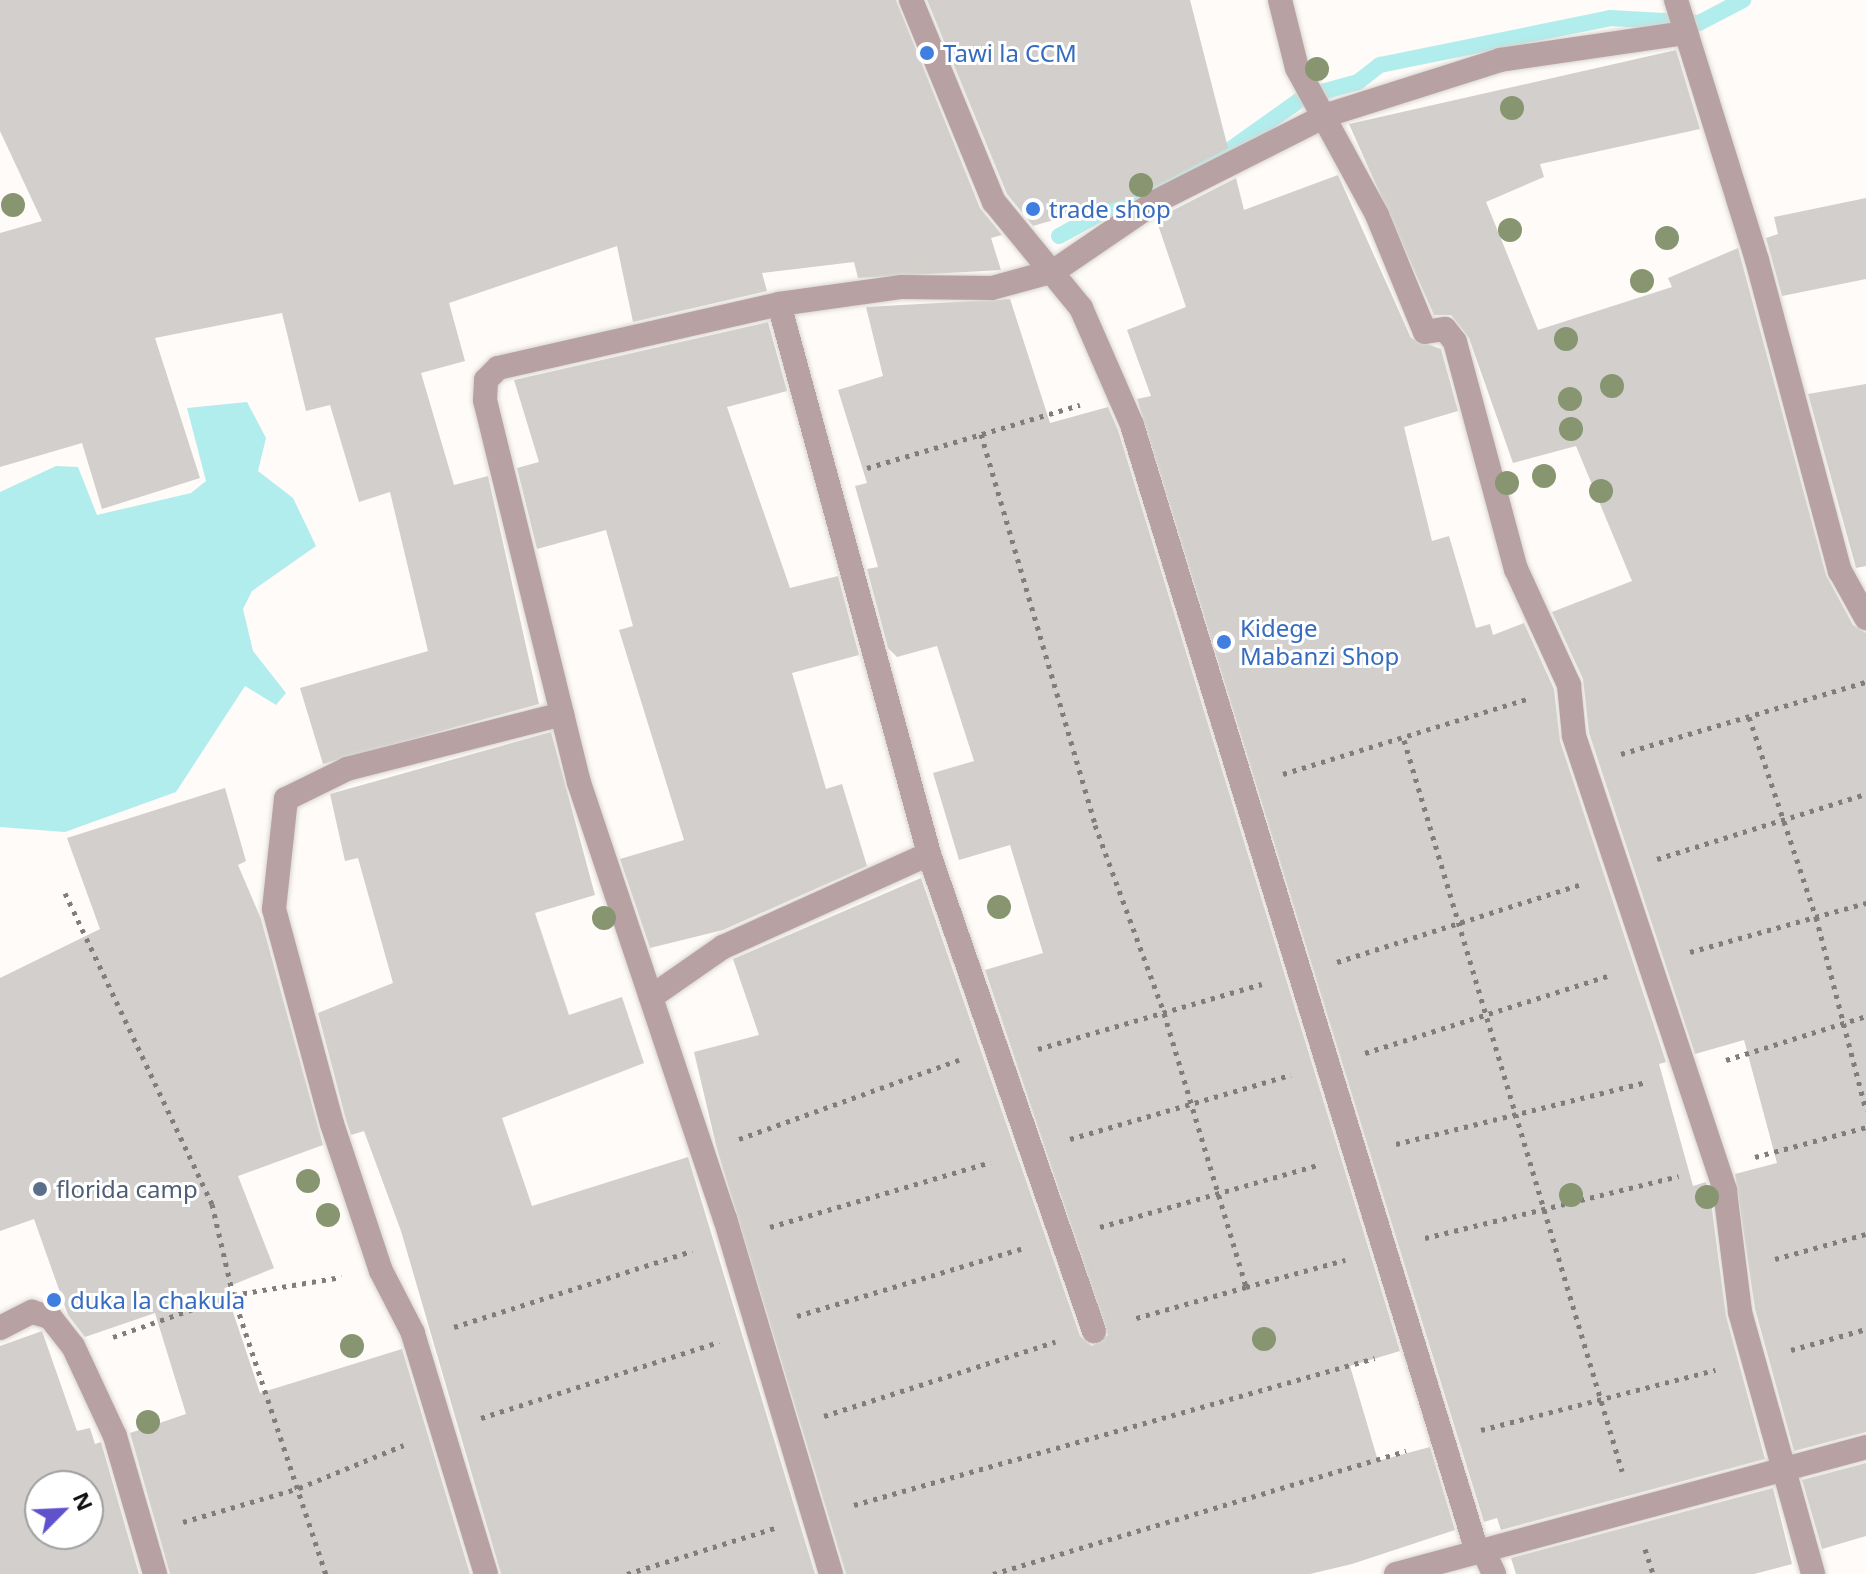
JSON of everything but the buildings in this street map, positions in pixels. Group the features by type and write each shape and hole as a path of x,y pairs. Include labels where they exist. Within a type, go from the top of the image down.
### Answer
{"street":[{"path":"911,0 994,202 1054,271 1081,308 1119,394 1245,785 1415,1348 1480,1550 1494,1574"},
{"path":"1280,0 1297,68 1327,115 1425,332 1445,329 1455,342 1516,569 1569,685 1586,765 1618,873 1725,1191 1740,1312 1788,1468 1813,1574"},
{"path":"1676,0 1757,260 1840,571 1866,618"},
{"path":"831,1574 811,1517 703,1151 562,714 486,380 498,368 779,304 902,287 992,288 1054,271 1155,202 1327,115 1500,60 1686,33"},
{"path":"779,304 929,854 996,1054 1065,1237 1094,1331"},
{"path":"486,1574 415,1340 381,1271 332,1124 274,909 286,799 347,769 562,714"},
{"path":"651,997 723,947 929,854"},
{"path":"0,1328 32,1312 50,1317 73,1346 115,1436 155,1574"},
{"path":"1396,1574 1866,1447"}],"path":[{"path":"828,479 1119,394"},
{"path":"785,1430 1094,1331 1246,1287 1186,1105 1164,1013 1095,825 981,434"},
{"path":"1586,765 1866,682"},
{"path":"1245,785 1404,740 1569,685"},
{"path":"1749,717 1779,816 1816,917 1866,1111"},
{"path":"1404,740 1653,1574"},
{"path":"703,1151 996,1054 1164,1013 1302,973 1618,873 1779,816 1866,794"},
{"path":"65,893 212,1204 233,1295 326,1574"},
{"path":"415,1340 730,1239 1330,1064 1647,964 1866,903"},
{"path":"144,1534 299,1488 441,1430 758,1329 1357,1154 1684,1073 1866,1016"},
{"path":"1736,1269 1866,1234"},
{"path":"73,1346 139,1332 233,1295 381,1271"},
{"path":"627,1574 811,1517 1415,1348"}],"water":[{"path":"247,402 266,438 258,471 293,498 316,546 252,591 243,609 253,651 286,693 276,705 245,686 176,792 65,832 0,827 0,492 56,466 78,467 97,515 191,493 206,481 187,408"}],"waterway":[{"path":"1059,236 1167,177 1214,161 1304,97 1358,82 1380,65 1610,18 1699,23 1743,0"}],"place":[{"name":"Tawi la CCM","path":"927,53"},
{"name":"trade shop","path":"1033,209"},
{"name":"Kidege Mabanzi Shop","path":"1224,642"},
{"name":"florida camp","path":"40,1189"},
{"name":"duka la chakula","path":"54,1300"}]}
